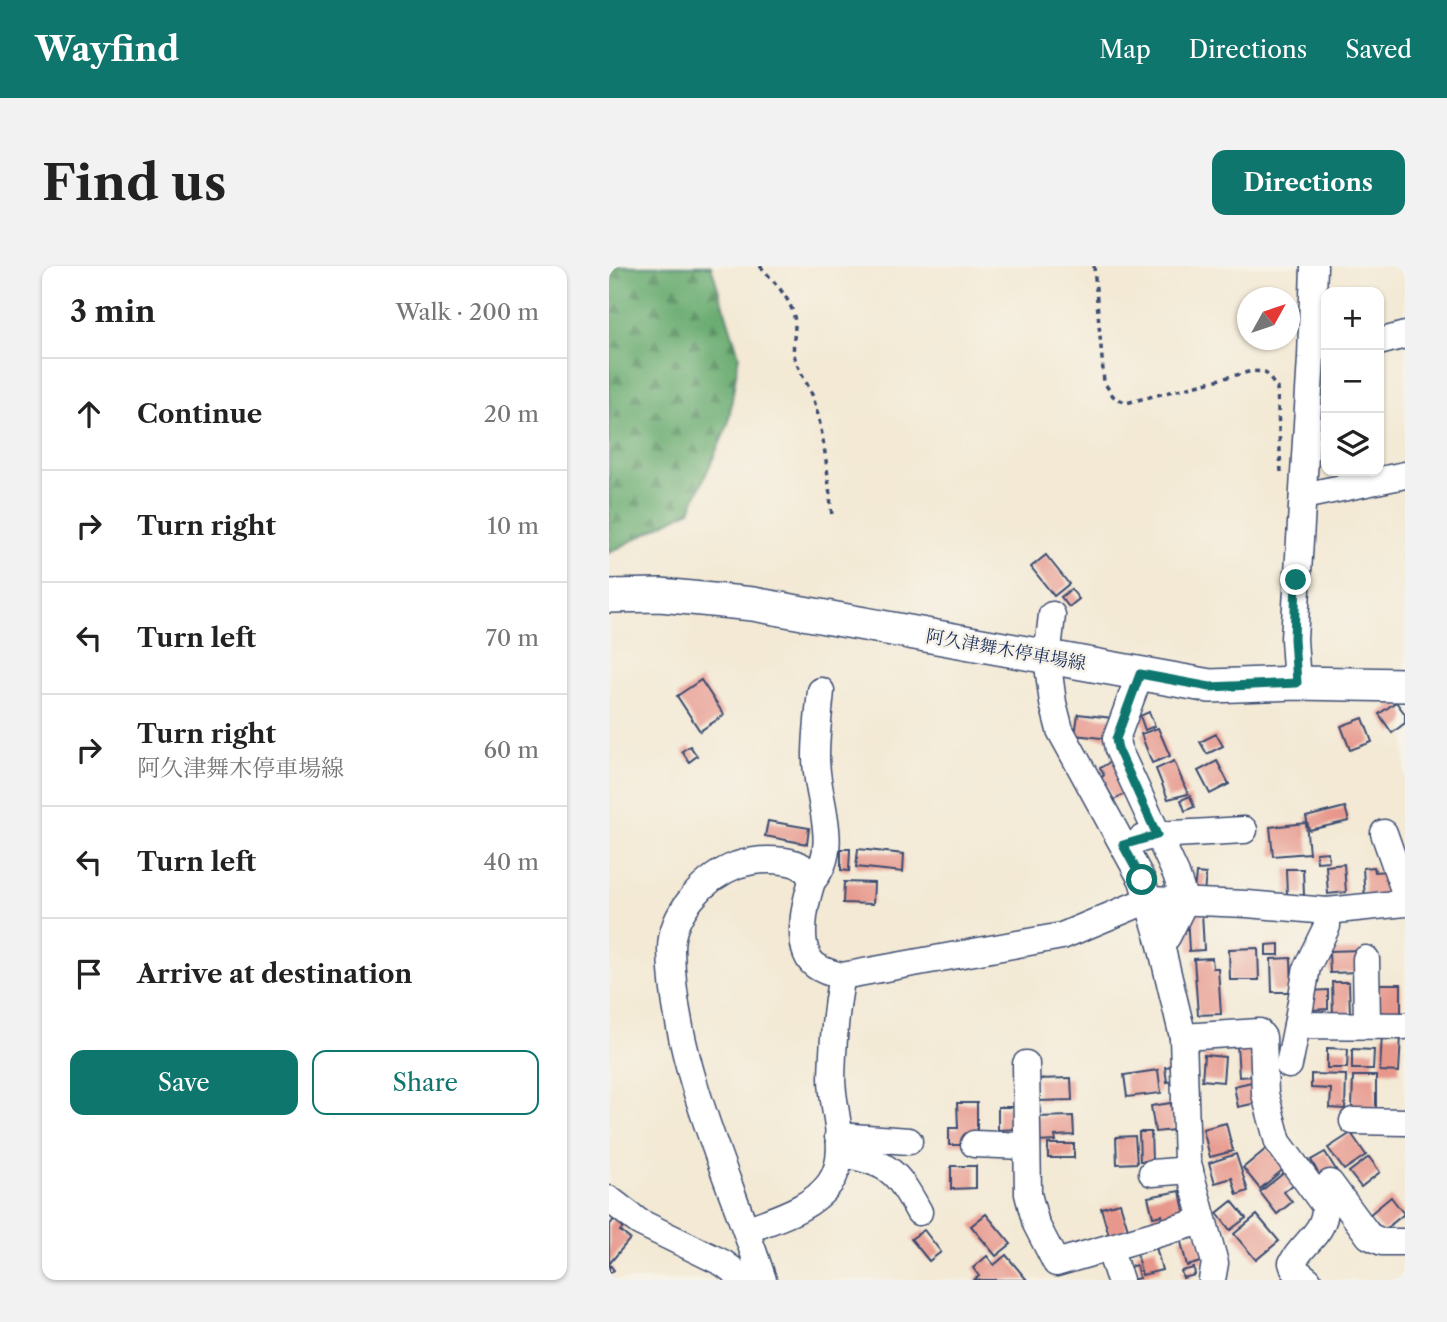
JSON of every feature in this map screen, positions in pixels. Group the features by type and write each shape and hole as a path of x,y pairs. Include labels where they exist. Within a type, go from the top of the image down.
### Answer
{"main road":[{"name":"阿久津舞木停車場線","path":"609,596 660,595 753,604 1210,687 1297,683 1405,685"}],"street":[{"path":"1297,683 1294,639 1303,496 1319,356 1314,266"},
{"path":"1384,341 1405,335"},
{"path":"1303,496 1405,475"},
{"path":"1052,615 1047,658 1060,730 1142,880 1160,941 1183,1037 1187,1161 1215,1263 1212,1280"},
{"path":"1140,674 1116,739 1118,749 1176,874 1185,901 1167,937 1160,941"},
{"path":"821,691 815,758 827,840 824,867 812,881 805,902 803,926 807,955 816,966 842,976 1062,936 1148,900 1327,911 1405,903"},
{"path":"1123,845 1157,835 1244,830"},
{"path":"1384,833 1405,893"},
{"path":"763,1280 697,1090 677,1016 674,1003 672,940 688,904 710,881 735,866 772,860 790,862 804,867 812,881"},
{"path":"1289,1065 1307,967 1327,926 1327,911"},
{"path":"1366,959 1367,1025"},
{"path":"746,1230 785,1214 814,1198 831,1181 839,1145 832,1082 837,1004 842,976"},
{"path":"1297,1026 1405,1026"},
{"path":"1183,1037 1259,1032 1263,1037 1265,1094 1278,1142 1325,1206 1319,1231 1292,1263 1294,1269 1308,1280"},
{"path":"1026,1064 1028,1194 1036,1224 1056,1263 1202,1221"},
{"path":"1353,1121 1405,1122"},
{"path":"839,1145 909,1141"},
{"path":"974,1144 1026,1146"},
{"path":"839,1145 895,1173 919,1212"},
{"path":"1152,1173 1189,1170"},
{"path":"1331,1183 1369,1236 1382,1242 1405,1242"},
{"path":"609,1199 639,1222 723,1263 746,1280"},
{"path":"1109,1248 1120,1280"}],"path":[{"path":"760,266 791,306 795,323 795,360 813,398 821,428 832,516"},
{"path":"1094,266 1104,382 1112,396 1126,403 1252,371 1265,372 1277,388 1281,479"}],"green space":[{"path":"609,266 711,266 739,355 728,425 690,510 609,553"}],"building":[{"path":"1046,555 1069,584 1054,596 1031,567"},
{"path":"1071,589 1079,599 1069,607 1061,597"},
{"path":"701,680 724,715 700,731 677,696"},
{"path":"1396,702 1405,714 1405,723 1392,733 1379,714"},
{"path":"1149,712 1155,726 1145,730 1140,716"},
{"path":"1078,714 1112,718 1110,739 1075,735"},
{"path":"1363,718 1372,742 1350,750 1341,726"},
{"path":"1158,728 1170,756 1152,763 1141,734"},
{"path":"1216,734 1223,746 1207,754 1200,742"},
{"path":"690,746 697,756 689,762 682,751"},
{"path":"1115,759 1133,789 1114,800 1101,778 1104,775 1100,768"},
{"path":"1174,761 1188,794 1168,799 1156,769"},
{"path":"1217,761 1229,784 1210,794 1198,771"},
{"path":"1190,796 1194,807 1185,811 1181,800"},
{"path":"1345,807 1349,821 1309,830 1306,817"},
{"path":"768,821 809,828 807,844 765,836"},
{"path":"1306,823 1309,853 1273,856 1270,827"},
{"path":"841,849 850,849 849,871 841,870"},
{"path":"858,849 904,854 903,872 856,867"},
{"path":"1328,852 1329,861 1317,862 1316,853"},
{"path":"1344,864 1346,892 1328,894 1326,866"},
{"path":"1374,867 1375,872 1387,871 1394,900 1365,900 1363,868"},
{"path":"1286,869 1303,869 1304,895 1287,895"},
{"path":"1196,873 1206,874 1204,893 1194,892"},
{"path":"844,882 874,883 873,904 843,903"},
{"path":"1202,912 1204,950 1189,951 1187,913"},
{"path":"1279,944 1279,955 1266,955 1266,945"},
{"path":"1258,948 1259,980 1230,980 1229,949"},
{"path":"1361,950 1361,972 1330,973 1329,951"},
{"path":"1212,958 1213,968 1218,968 1221,1014 1198,1015 1194,959"},
{"path":"1291,958 1292,992 1272,992 1271,959"},
{"path":"1332,982 1349,982 1350,1015 1333,1016"},
{"path":"1377,984 1401,984 1401,1019 1377,1019"},
{"path":"1328,990 1328,1009 1311,1010 1311,991"},
{"path":"1382,1034 1401,1035 1399,1072 1380,1071"},
{"path":"1254,1043 1255,1076 1239,1077 1237,1044"},
{"path":"1327,1048 1348,1049 1347,1068 1327,1068"},
{"path":"1352,1049 1374,1050 1373,1069 1352,1069"},
{"path":"1204,1055 1225,1057 1223,1082 1202,1080"},
{"path":"1172,1066 1174,1081 1167,1082 1165,1067"},
{"path":"1158,1070 1161,1093 1127,1097 1124,1075"},
{"path":"1311,1074 1346,1075 1345,1109 1330,1108 1331,1089 1311,1088"},
{"path":"1353,1076 1376,1076 1376,1110 1352,1109"},
{"path":"1071,1078 1072,1100 1038,1101 1037,1079"},
{"path":"1256,1081 1261,1102 1238,1107 1234,1086"},
{"path":"957,1103 977,1103 977,1137 971,1145 949,1145 949,1128 958,1128"},
{"path":"1171,1103 1174,1130 1155,1132 1151,1106"},
{"path":"998,1107 1018,1107 1018,1129 998,1130"},
{"path":"1073,1116 1074,1135 1055,1136 1056,1141 1036,1142 1035,1117"},
{"path":"1226,1123 1233,1151 1210,1157 1203,1129"},
{"path":"1139,1132 1151,1132 1152,1161 1140,1161"},
{"path":"1351,1133 1366,1155 1344,1170 1328,1148"},
{"path":"1135,1136 1137,1163 1117,1164 1116,1137"},
{"path":"1048,1144 1074,1144 1074,1158 1048,1158"},
{"path":"1267,1148 1286,1167 1260,1189 1243,1168"},
{"path":"1325,1152 1338,1173 1323,1182 1311,1160"},
{"path":"1236,1154 1248,1191 1237,1195 1232,1178 1215,1183 1209,1163"},
{"path":"1369,1157 1380,1172 1361,1187 1349,1172"},
{"path":"951,1166 976,1166 976,1188 951,1189"},
{"path":"1285,1172 1294,1184 1284,1192 1292,1202 1277,1214 1260,1192"},
{"path":"1180,1191 1185,1216 1163,1221 1162,1215 1153,1217 1148,1197"},
{"path":"1391,1197 1404,1214 1383,1231 1369,1215"},
{"path":"1232,1201 1246,1218 1230,1230 1217,1213"},
{"path":"1120,1203 1128,1229 1109,1235 1101,1208"},
{"path":"986,1214 1011,1244 996,1256 971,1226"},
{"path":"1257,1215 1279,1241 1256,1260 1234,1234"},
{"path":"615,1218 625,1226 620,1231 630,1239 609,1264 609,1226"},
{"path":"924,1230 941,1252 929,1261 911,1239"},
{"path":"1198,1234 1205,1261 1187,1266 1180,1238"},
{"path":"1156,1247 1162,1270 1142,1275 1136,1252"},
{"path":"1006,1255 1027,1280 974,1280 979,1276 973,1268 987,1256 994,1265"},
{"path":"1136,1265 1139,1278 1132,1280 1129,1267"},
{"path":"1194,1268 1195,1275 1183,1278 1181,1271"}],"route":[{"path":"1142,880 1123,845 1157,835 1116,739 1140,674 1210,687 1297,683 1294,639 1296,580"}]}
